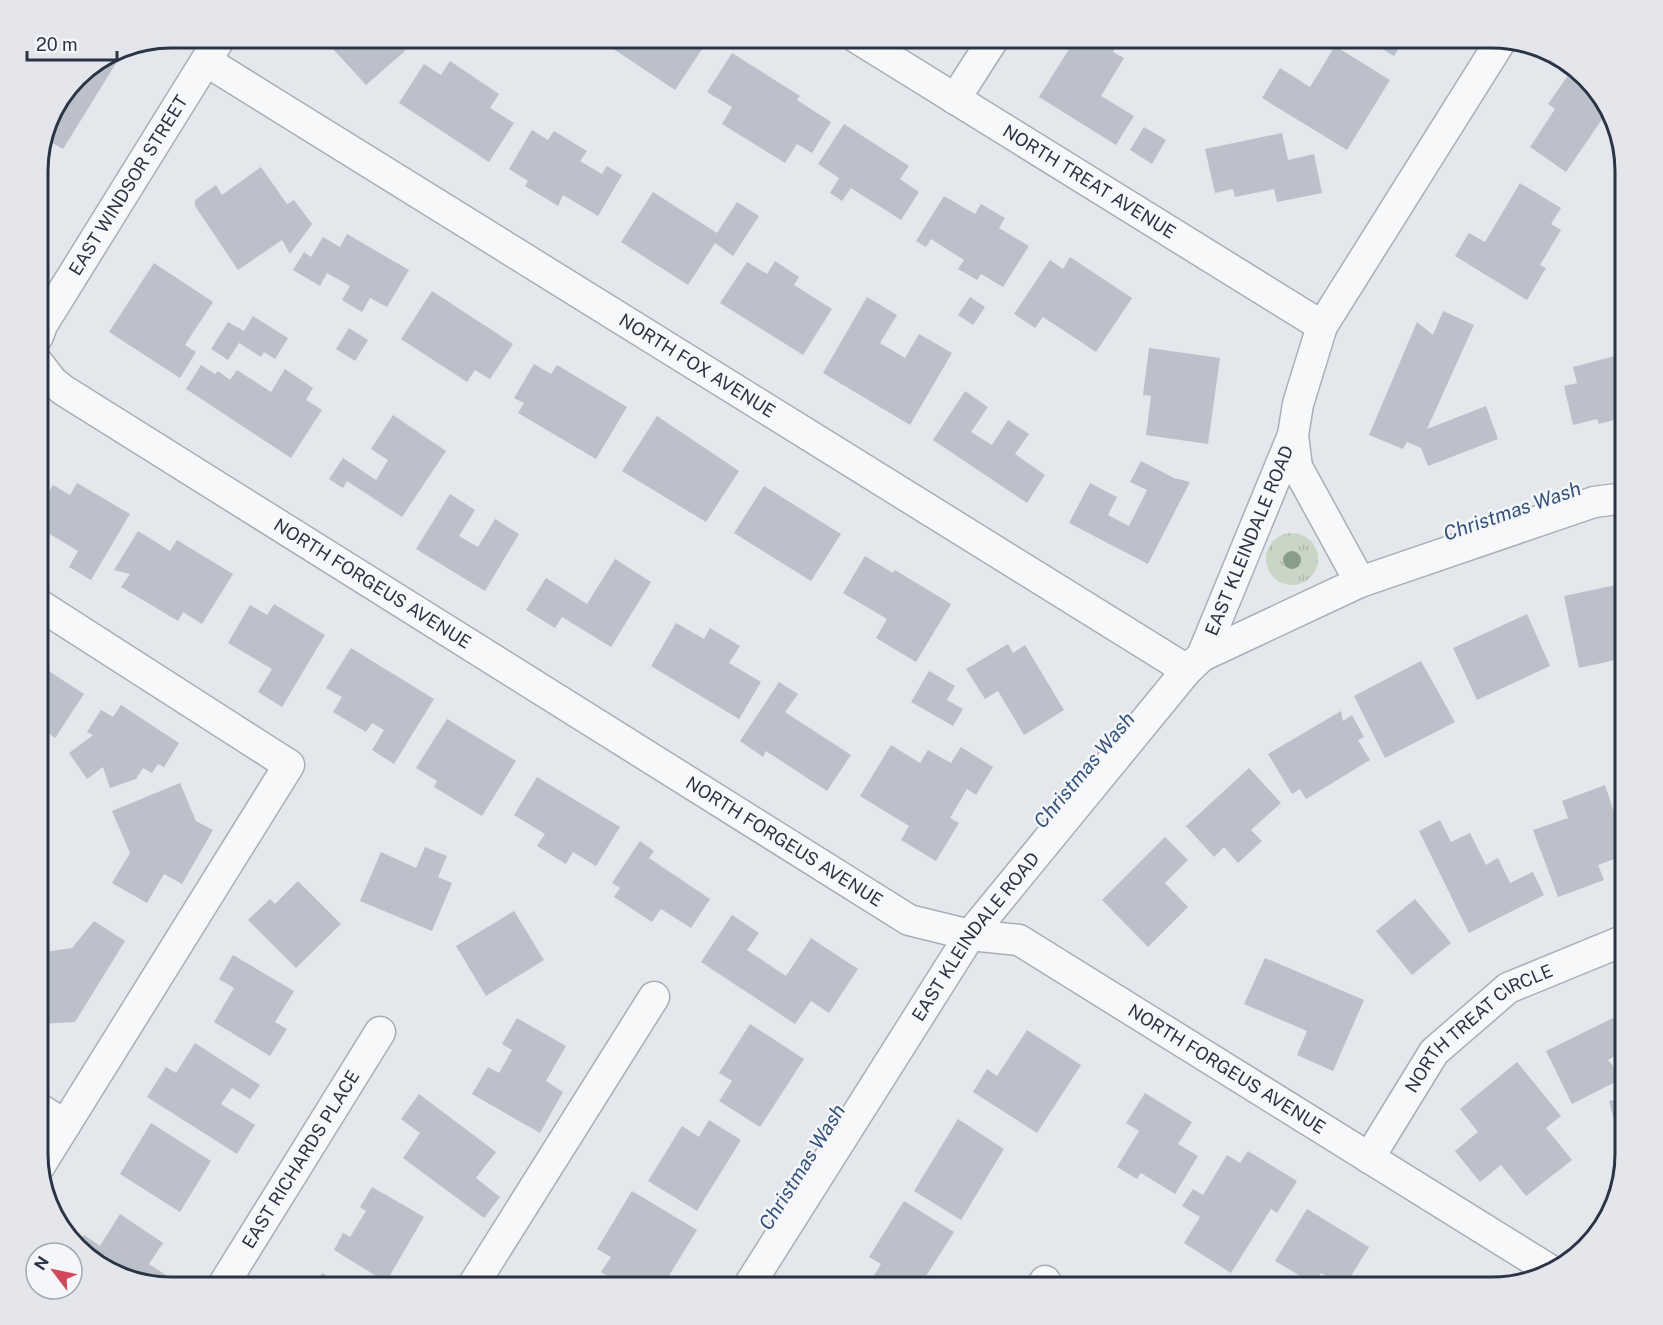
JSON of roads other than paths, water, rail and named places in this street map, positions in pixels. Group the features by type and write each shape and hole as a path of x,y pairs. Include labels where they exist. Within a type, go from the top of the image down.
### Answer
{"street":[{"name":"NORTH TREAT AVENUE","path":"873,48 1322,326"},
{"path":"955,99 988,48"},
{"name":"EAST KLEINDALE ROAD","path":"1360,582 1301,476 1294,455 1293,435 1298,404 1322,326 1496,48"},
{"name":"EAST WINDSOR STREET","path":"48,315 213,49"},
{"name":"NORTH FOX AVENUE","path":"213,49 1195,663"},
{"name":"NORTH FORGEUS AVENUE","path":"48,376 63,390 909,920 970,935 1019,940 1543,1266"},
{"name":"EAST KLEINDALE ROAD","path":"754,1277 970,935 1195,663 1293,435"},
{"path":"1195,663 1360,582 1594,502 1615,499"},
{"path":"48,610 290,765 48,1152"},
{"name":"NORTH TREAT CIRCLE","path":"1369,1158 1434,1052 1508,988 1615,944"},
{"path":"478,1277 654,997"},
{"name":"EAST RICHARDS PLACE","path":"228,1277 380,1032"},
{"path":"48,1114 65,1125"}],"water label":[{"name":"Christmas Wash","path":"1512,511"},
{"name":"Christmas Wash","path":"1084,770"},
{"name":"Christmas Wash","path":"802,1167"}]}
